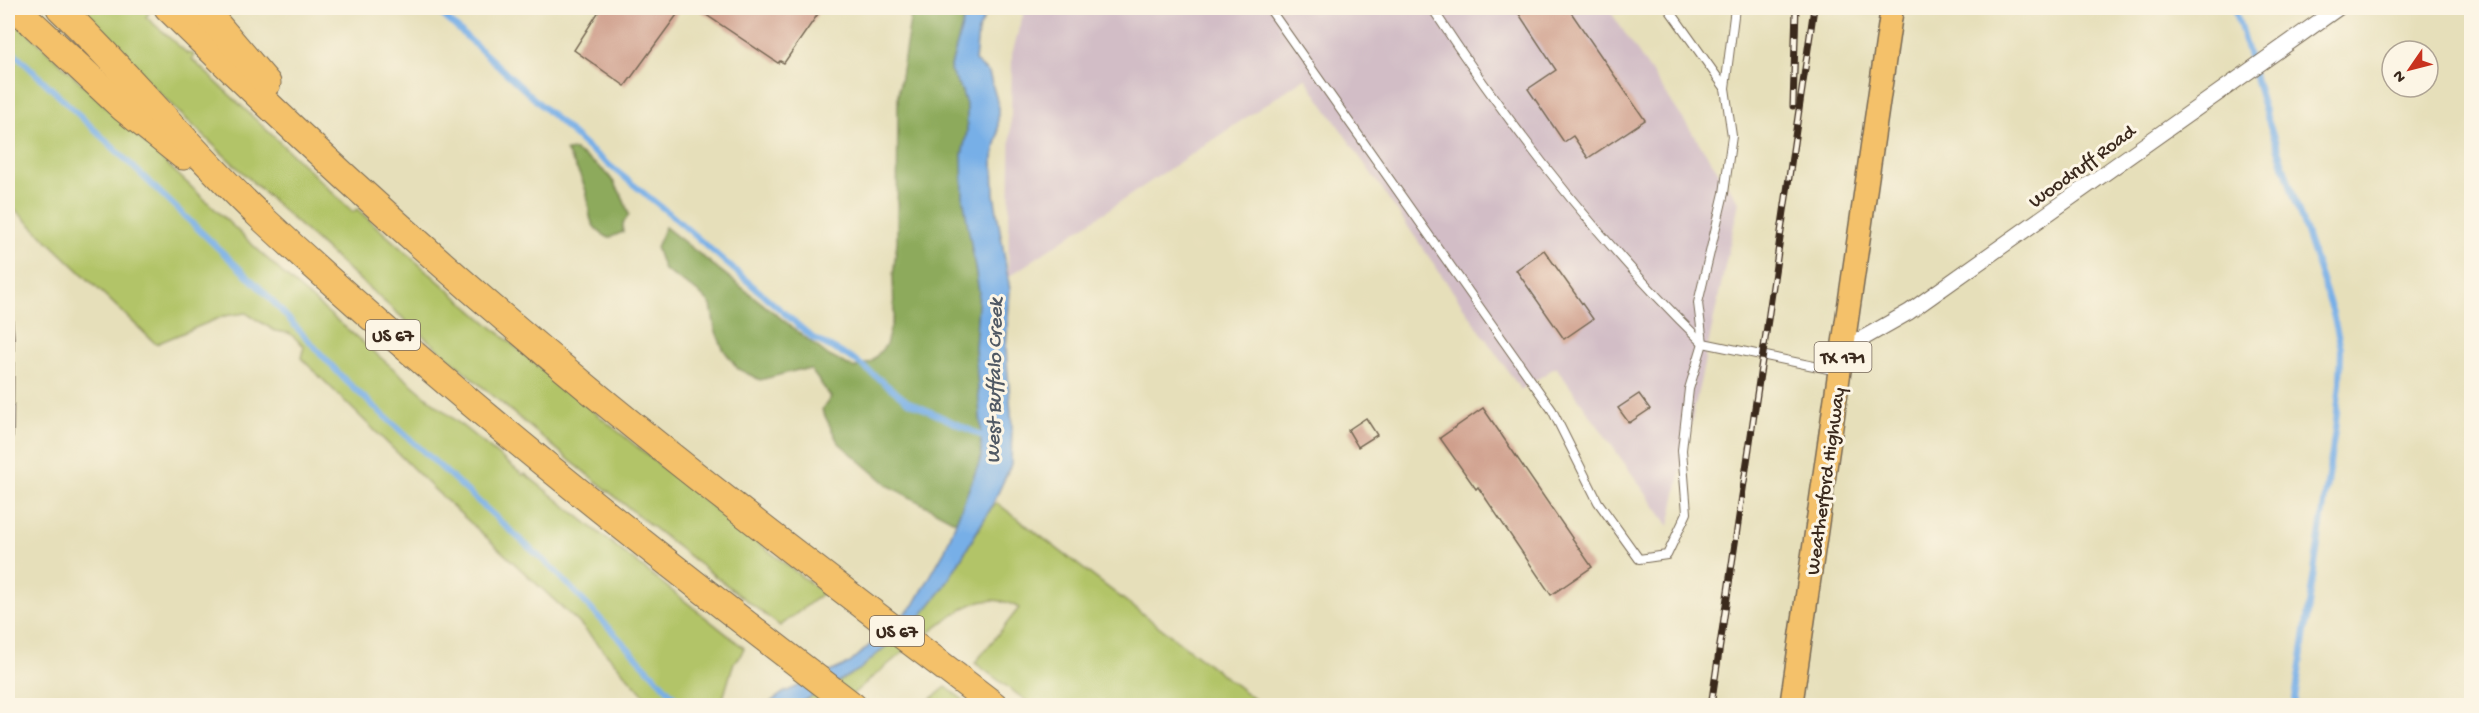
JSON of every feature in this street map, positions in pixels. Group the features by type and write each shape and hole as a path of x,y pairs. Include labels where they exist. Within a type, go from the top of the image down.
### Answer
{"highway":[{"path":"16,8 123,108 260,216"},
{"name":"US 67","path":"60,8 260,216 352,300 522,445 755,631 853,705"},
{"name":"US 67","path":"168,8 352,183 589,390 841,589 995,705"},
{"path":"203,8 352,183"}],"main road":[{"name":"Weatherford Highway","path":"1791,705 1892,8"}],"street":[{"name":"Woodruff Road","path":"1844,349 1909,312 2338,8"}],"lane":[{"path":"1269,8 1552,410 1598,502 1639,559 1667,555 1687,513 1683,440 1689,389 1703,343 1698,303 1724,192 1732,136 1725,88 1735,8"},
{"path":"1432,8 1473,71 1569,196 1655,297 1703,343 1840,371"},
{"path":"1668,8 1725,88"},
{"path":"8,315 10,339 8,436"}],"shaded area":[{"path":"1025,8 1608,8 1739,202 1669,526 1556,367 1521,390 1305,78 1008,277 1012,54"}],"green space":[{"path":"73,8 144,8 149,13 146,17 188,54 194,55 192,59 353,212 357,209 470,309 586,406 823,593 780,626 687,554 504,406 415,329 241,172"},
{"path":"912,8 967,8 950,70 962,91 967,108 967,132 962,155 972,251 979,291 975,348 981,458 956,522 889,486 838,442 822,410 831,397 811,370 798,370 760,380 738,369 723,349 715,329 711,305 697,291 664,270 656,247 665,227 829,356 854,368 871,362 886,345 894,315 898,95"},
{"path":"8,14 291,281 429,399 744,648 734,662 721,705 653,705 579,623 436,491 301,358 304,346 289,333 275,331 246,313 224,316 156,344 8,203"},
{"path":"574,150 602,169 620,192 629,215 623,223 623,232 609,238 600,233 591,222 587,194 566,151"},
{"path":"997,503 1262,705 1032,705 975,663 1019,608 1009,603 993,600 971,605 955,614 900,655 840,705 803,706 805,700 859,670 943,589 991,508"},
{"path":"946,687 970,705 924,705"}],"water":[{"name":"West Buffalo Creek","path":"967,8 989,8 978,31 975,61 989,73 998,104 998,136 993,158 994,194 1010,290 1006,348 1012,426 1011,465 991,508 943,589 920,617 859,670 796,705 765,706 783,693 850,663 914,605 945,550 981,458 975,348 979,291 963,197 962,155 967,132 967,108 962,91 950,70"}],"building":[{"path":"601,8 682,8 625,86 574,50"},
{"path":"696,8 809,8 818,14 784,63 780,61 778,63"},
{"path":"1515,8 1568,8 1645,120 1588,158 1573,136 1564,142 1528,89 1556,70"},
{"path":"1544,250 1593,319 1564,339 1516,270"},
{"path":"1639,394 1650,409 1629,423 1618,408"},
{"path":"1483,408 1592,567 1551,595 1478,487 1476,489 1440,438"},
{"path":"1366,418 1377,435 1358,447 1348,430"}],"waterway":[{"name":"West Buffalo Creek","path":"435,8 588,148 670,214 813,338 855,360 907,401 987,438"},
{"path":"2235,8 2263,105 2332,310 2341,348 2335,430 2294,706"},
{"path":"8,47 264,292 345,380 556,572 683,706"}],"railway":[{"path":"1793,106 1796,8"},
{"path":"1711,706 1814,8"}]}
